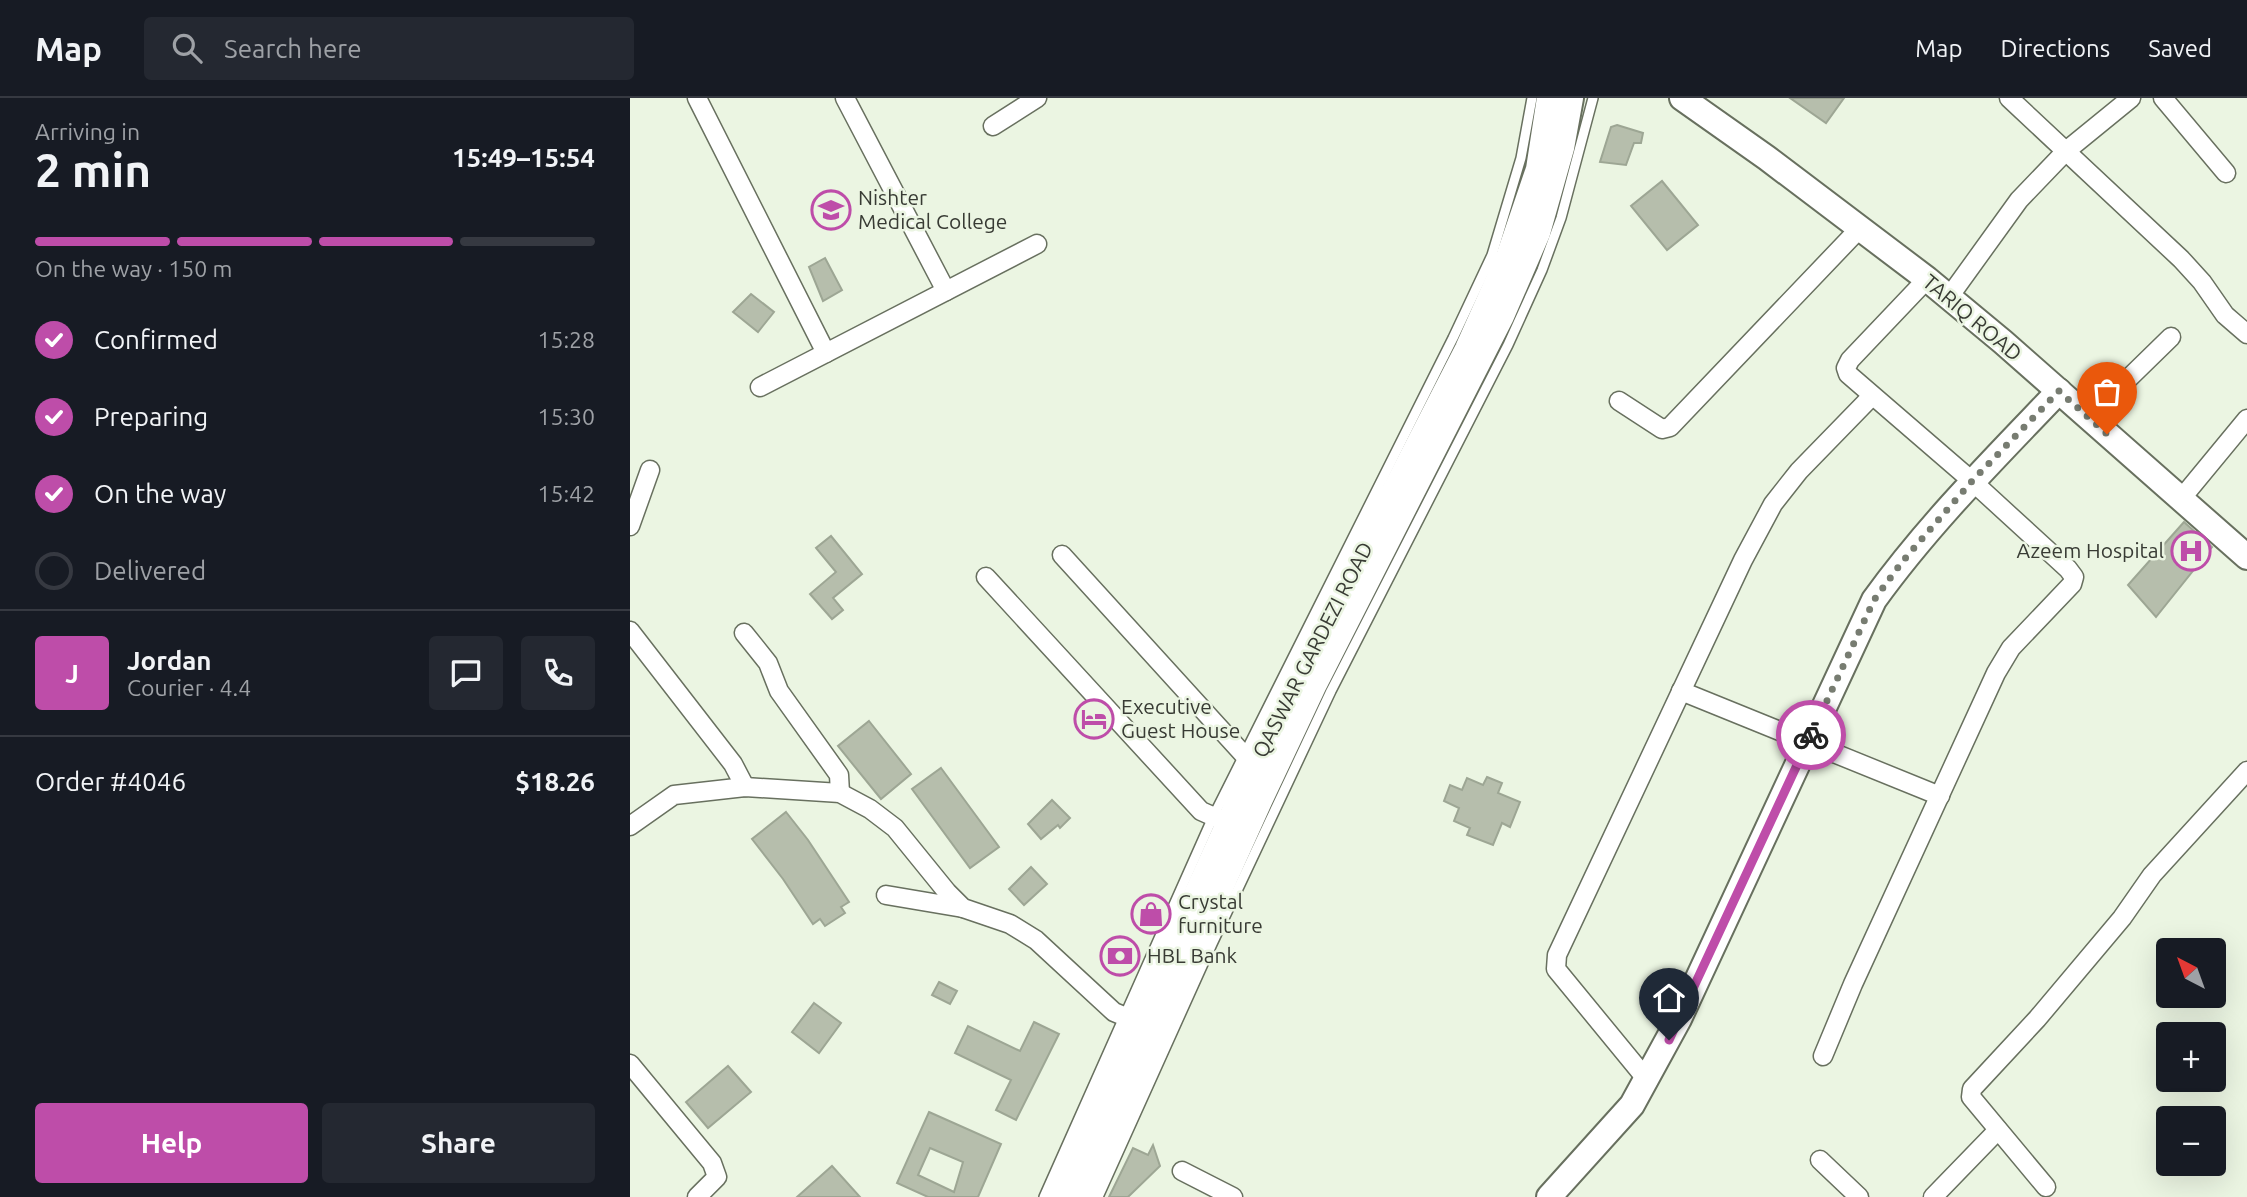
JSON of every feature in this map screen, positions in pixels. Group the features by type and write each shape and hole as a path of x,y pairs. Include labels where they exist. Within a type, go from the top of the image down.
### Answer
{"main road":[{"name":"QASWAR GARDEZI ROAD","path":"1059,1197 1142,995 1221,820 1264,744 1467,349 1508,257 1528,169 1549,98"},
{"path":"1082,1197 1523,268 1538,233 1562,148 1571,98"},
{"name":"TARIQ ROAD","path":"1682,98 1767,158 1927,279 2247,557"},
{"path":"1549,1197 1632,1105 1648,1080 1874,600 1902,562 1972,481 2059,391"}],"street":[{"path":"697,98 827,353"},
{"path":"845,98 946,291"},
{"path":"993,125 1037,98"},
{"path":"2009,98 2181,259 2202,282 2225,315 2247,334"},
{"path":"1949,297 2019,200 2066,151 2131,98"},
{"path":"2163,98 2225,173"},
{"path":"1619,401 1662,429 1670,427 1860,228"},
{"path":"760,387 1037,244"},
{"path":"1823,1056 1853,984 1996,673 2011,648 2072,584 2074,577 1972,481 1848,374 1846,368 1850,360 1927,279"},
{"path":"2088,418 2171,337"},
{"path":"1648,1080 1556,970 1555,961 1743,560 1773,504 1798,471 1872,396"},
{"path":"2181,499 2247,419"},
{"path":"630,526 650,470"},
{"path":"1062,555 1244,755"},
{"path":"986,577 1201,811 1221,820"},
{"path":"630,631 733,764 745,787"},
{"path":"744,633 768,663 779,691 839,775 840,793"},
{"path":"1681,691 1940,796"},
{"path":"2046,1187 1971,1097 1972,1089 2037,1019 2122,918 2152,875 2247,771"},
{"path":"630,826 674,795 745,787 840,793 870,809 895,828 947,892 964,908"},
{"path":"886,895 964,908 1010,924 1036,940 1114,1012 1126,1017"},
{"path":"630,1064 712,1163 716,1177 697,1197"},
{"path":"1933,1197 1998,1130"},
{"path":"1820,1160 1859,1197"},
{"path":"1182,1171 1233,1197"}],"lane":[{"path":"1221,820 1244,755 1454,338 1492,254 1528,169 1532,98"},
{"path":"1323,687 1508,345 1542,270 1561,218 1593,98"},
{"path":"1098,1197 1267,806"},
{"path":"1044,1197 1126,1017 1142,995"}],"building":[{"path":"1790,98 1844,98 1826,123"},
{"path":"1617,125 1643,133 1641,143 1634,143 1626,165 1600,162 1611,127"},
{"path":"1662,181 1698,225 1667,250 1631,206"},
{"path":"825,258 842,290 823,301 809,267"},
{"path":"751,294 774,312 758,332 733,312"},
{"name":"Azeem Hospital","path":"2184,522 2212,547 2156,617 2128,585"},
{"path":"831,536 862,574 833,598 843,610 832,619 810,594 836,572 816,548"},
{"path":"869,721 911,774 881,799 838,746"},
{"path":"941,768 999,847 970,868 912,789"},
{"path":"1487,777 1502,783 1498,793 1520,802 1510,827 1502,823 1493,845 1467,835 1470,828 1454,821 1459,808 1444,801 1450,785 1462,790 1467,778 1483,785"},
{"path":"1052,800 1070,818 1060,828 1058,825 1041,839 1028,824"},
{"path":"786,812 849,902 841,907 845,913 825,926 820,919 813,924 752,839"},
{"path":"1031,867 1047,884 1024,905 1009,889"},
{"path":"939,982 957,991 950,1004 932,995"},
{"path":"814,1003 841,1023 819,1053 792,1032"},
{"path":"1034,1022 1059,1034 1016,1120 996,1110 1011,1080 955,1053 968,1026 1020,1051"},
{"path":"728,1066 751,1092 708,1128 686,1102"},
{"path":"929,1112 1001,1144 978,1197 928,1197 897,1183","holes":["930,1148 963,1162 954,1192 918,1175"]},
{"path":"1153,1145 1160,1166 1128,1197 1109,1197 1133,1148 1148,1155"},
{"path":"832,1166 860,1197 797,1197"}],"way so far":[{"path":"1811,735 1874,600 1902,562 1972,481 2059,391 2107,434"}],"place":[{"name":"Nishter Medical College","path":"831,210"},
{"name":"Azeem Hospital","path":"2191,551"},
{"name":"Executive Guest House","path":"1094,719"},
{"name":"Crystal furniture","path":"1151,914"},
{"name":"HBL Bank","path":"1120,956"}],"route":[{"path":"1669,1040 1811,735"}]}
